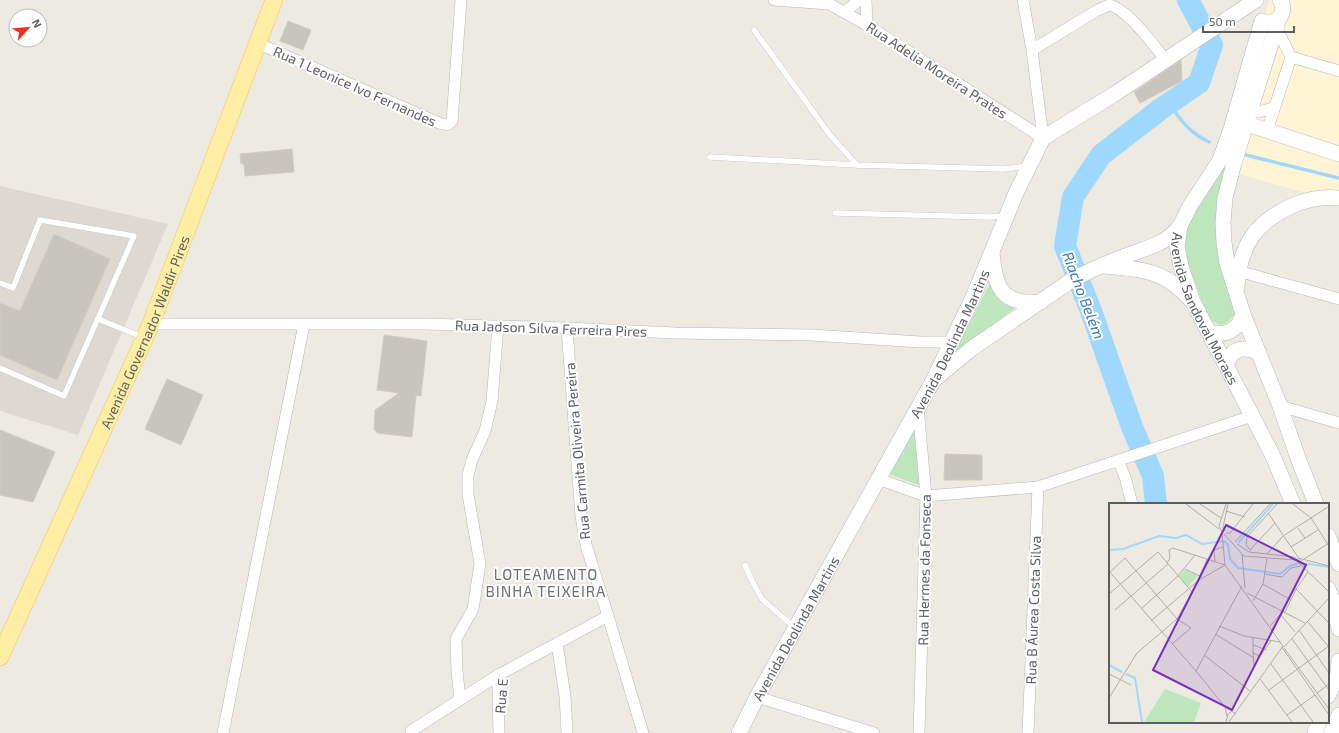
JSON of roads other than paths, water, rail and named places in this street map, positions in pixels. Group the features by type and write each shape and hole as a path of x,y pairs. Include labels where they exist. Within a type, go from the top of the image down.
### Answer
{"main road":[{"name":"Avenida Governador Waldir Pires","path":"0,657 148,331 274,0"},
{"name":"Avenida Sandoval Moraes","path":"1243,124 1260,19 1255,8 1257,0"},
{"path":"1043,138 1113,95 1257,0"},
{"name":"Avenida Sandoval Moraes","path":"1281,11 1243,124 1227,162 1190,206 1180,226 1177,246 1178,256 1193,302 1272,454 1293,503"},
{"path":"1226,20 1260,19 1270,22 1281,11"},
{"path":"1243,124 1267,130 1339,154"},
{"name":"Avenida Deolinda Martins","path":"739,733 795,628 933,381 974,295 1028,166 1043,138"},
{"name":"Avenida Sandoval Moraes","path":"1227,162 1223,223 1227,263 1243,314 1280,406 1316,503"},
{"path":"1236,293 1238,271 1243,254 1257,230 1275,214 1307,200 1328,197 1339,198"},
{"path":"933,381 971,349 1069,282 1085,272 1101,265 1162,243 1174,234 1180,226"},
{"path":"992,250 995,277 1000,288 1009,298 1018,302 1041,302"},
{"path":"1101,265 1156,274 1172,283 1193,302"},
{"path":"1208,331 1220,334 1230,332 1241,320 1243,314"},
{"path":"1226,366 1230,356 1234,352 1244,349 1251,349 1259,353"},
{"path":"1329,539 1339,564"},
{"path":"1329,591 1333,601 1339,628"},
{"path":"1329,693 1338,667"},
{"path":"1331,733 1339,715"},
{"path":"1315,733 1319,723"}],"street":[{"name":"Rua 1 Leonice Ivo Fernandes","path":"257,43 445,125 452,121 461,0"},
{"path":"774,0 826,2"},
{"path":"845,12 859,0"},
{"path":"867,24 866,0 871,0"},
{"path":"1023,0 1032,50 1043,138"},
{"name":"Rua Adelia Moreira Prates","path":"826,2 867,24 1043,138"},
{"path":"1032,50 1096,11 1109,5 1122,11 1145,34 1166,60"},
{"path":"1267,130 1291,57 1281,11"},
{"path":"1291,57 1339,71"},
{"path":"1243,124 1259,112 1273,108"},
{"path":"1238,271 1339,299"},
{"path":"223,733 304,324"},
{"name":"Rua Jadson Silva Ferreira Pires","path":"148,331 304,324 424,324 675,333 812,335 920,342 951,342"},
{"path":"460,699 456,639 473,609 480,564 468,494 468,475 472,460 484,431 492,401 498,326"},
{"name":"Rua Carmita Oliveira Pereira","path":"567,328 581,516 586,545 643,733"},
{"path":"1280,406 1339,423"},
{"name":"Rua Hermes da Fonseca","path":"918,407 926,496 919,733"},
{"path":"878,479 926,496 1038,487 1252,416"},
{"path":"1118,460 1125,477 1132,503"},
{"name":"Rua B Áurea Costa Silva","path":"1028,733 1038,487"},
{"name":"Rua E","path":"499,733 498,690 500,674 608,616"},
{"path":"557,643 565,696 567,733"},
{"path":"411,731 500,674"},
{"path":"757,697 874,733"}],"lane":[{"path":"754,30 830,135 857,165"},
{"path":"710,157 857,165 1003,169 1028,166"},
{"path":"834,213 988,217 1006,216"},
{"path":"0,283 13,288 40,220 134,236 64,396 0,368"},
{"path":"98,319 148,331"},
{"path":"745,565 762,599 795,628"}],"waterway":[{"name":"Riacho Belém","path":"1156,503 1153,476 1132,427 1091,311 1065,246 1073,197 1101,155 1162,108 1199,83 1212,45 1188,0"},
{"path":"1169,103 1186,126 1209,142"},
{"path":"1246,155 1339,178"}],"district":[{"name":"LOTEAMENTO BINHA TEIXEIRA","path":"546,582"}]}
